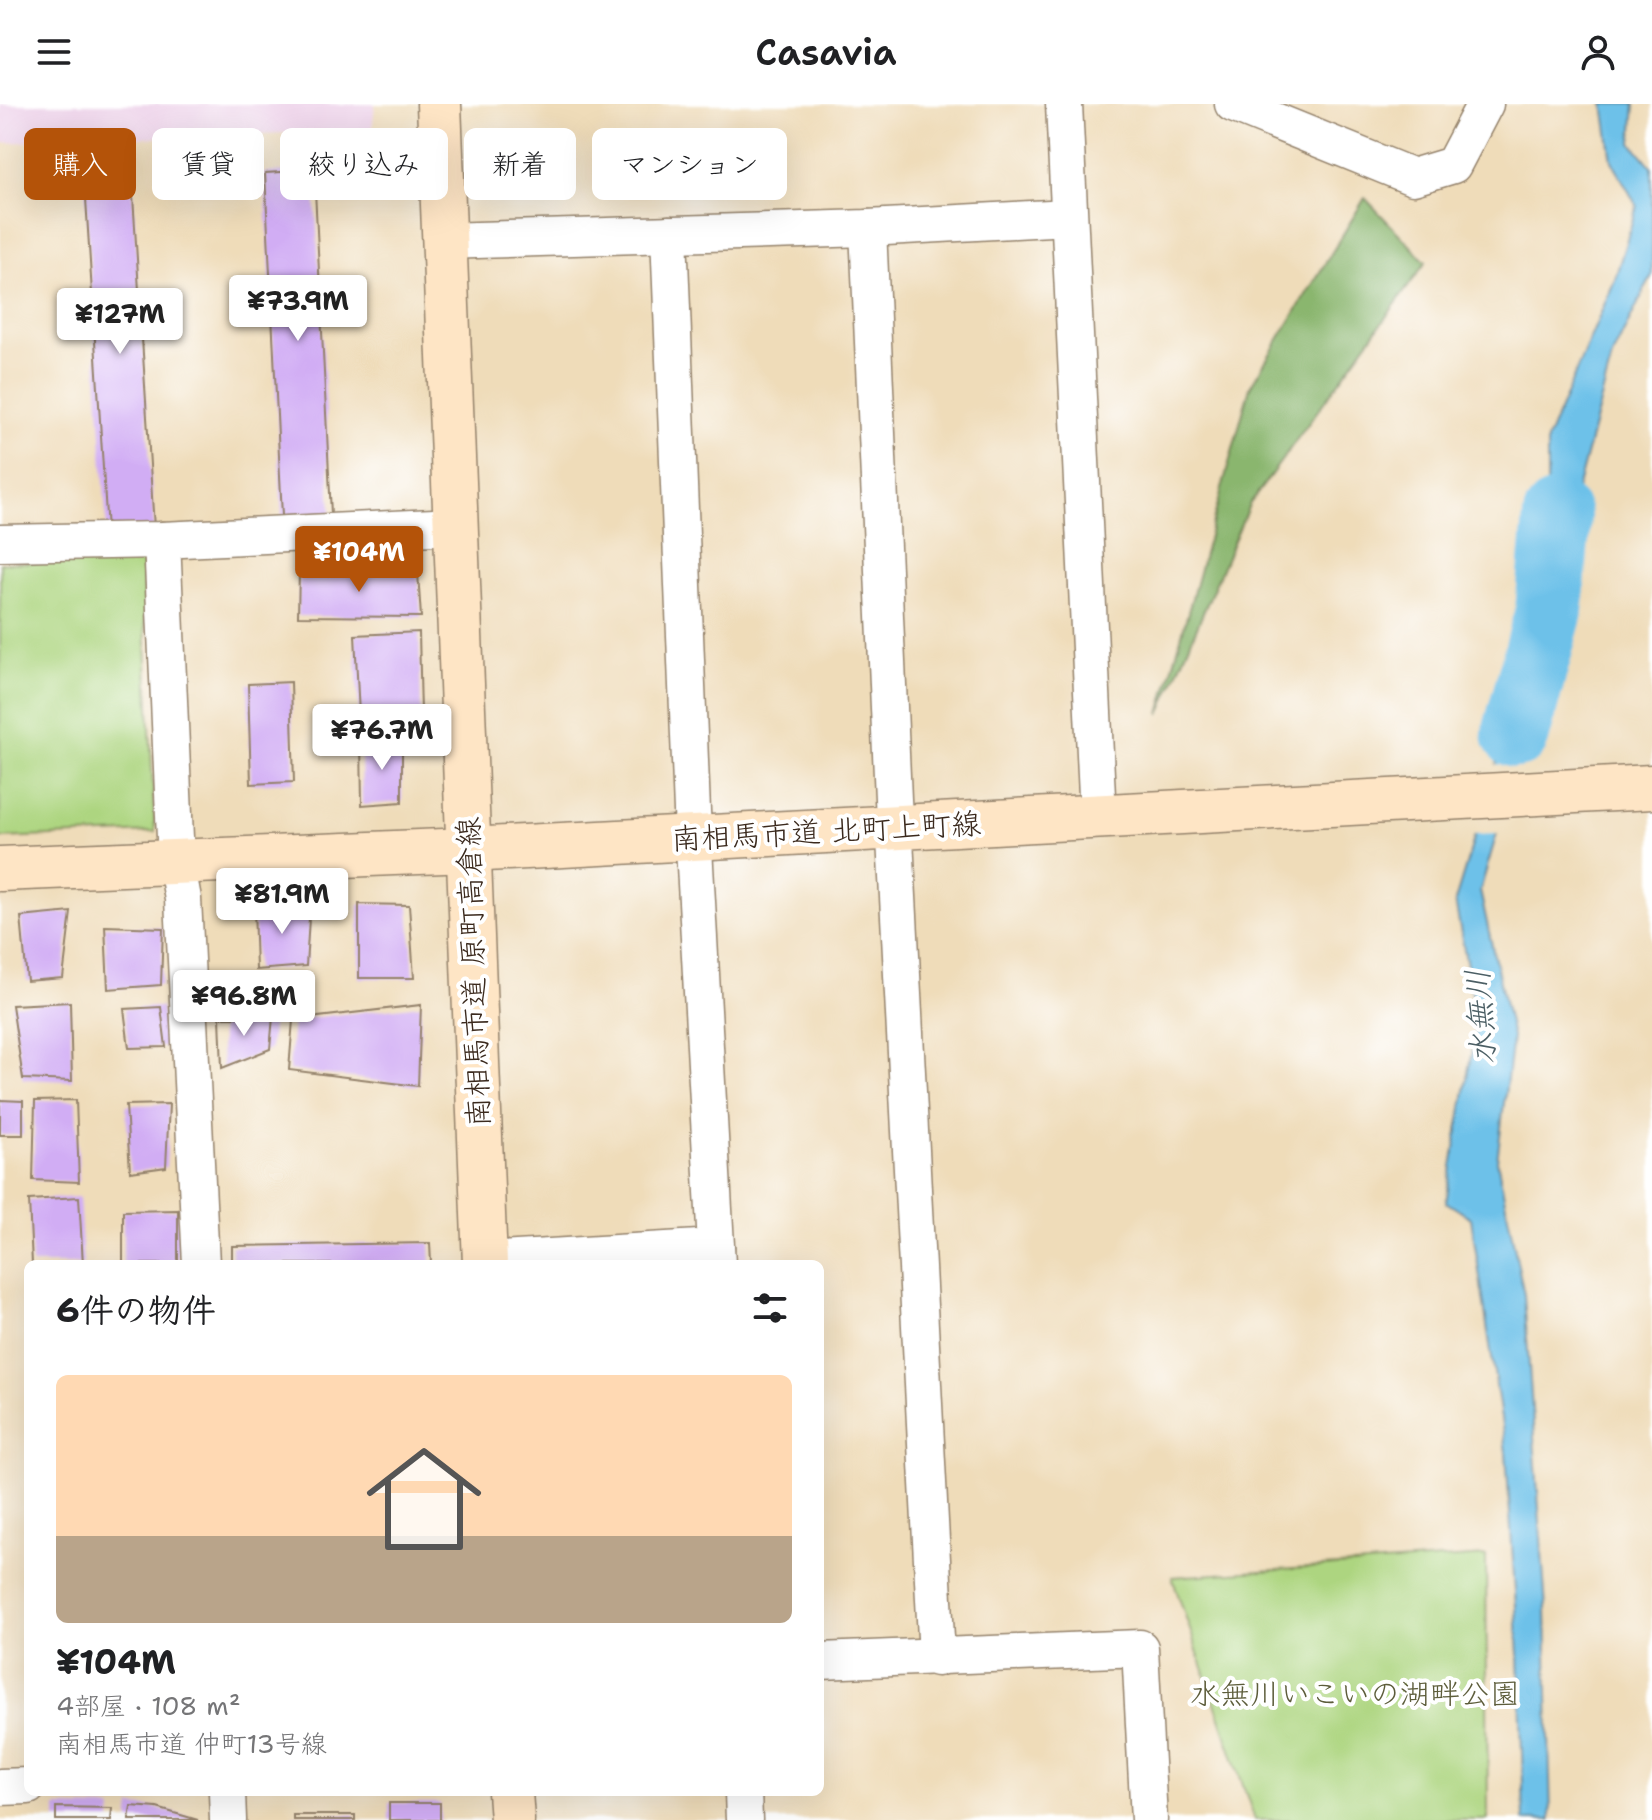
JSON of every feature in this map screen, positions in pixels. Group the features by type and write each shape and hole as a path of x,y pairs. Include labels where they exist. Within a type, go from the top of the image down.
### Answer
{"street":[{"name":"南相馬市道 原町高倉線","path":"439,104 485,1260"},
{"path":"1064,104 1068,217 1114,816"},
{"path":"1254,108 1413,177 1453,165 1485,104"},
{"path":"443,241 868,228 1068,217"},
{"path":"868,228 937,1658"},
{"path":"551,1260 717,1255 694,838 669,234"},
{"path":"0,543 162,540 455,526"},
{"path":"162,540 176,861 183,899 201,1260"},
{"name":"南相馬市道 北町上町線","path":"0,869 469,850 1652,787"},
{"path":"824,1661 1140,1648 1149,1820"},
{"path":"0,1787 24,1786"},
{"path":"227,1796 228,1820"},
{"path":"510,1796 512,1820"},
{"path":"743,1796 744,1820"}],"shaded area":[{"path":"0,104 375,104 372,128 280,128 280,133 264,134 264,128 152,128 152,138 136,138 136,128 24,128 24,142 0,143"}],"green space":[{"path":"1365,198 1426,262 1249,505 1160,714 1250,387"},
{"path":"142,560 155,832 0,838 0,563"},
{"name":"水無川いこいの湖畔公園","path":"1486,1556 1488,1820 1255,1820 1172,1577"}],"water":[{"path":"1604,104 1635,104 1632,143 1652,167 1652,275 1613,354 1570,516 1551,651 1480,891 1512,1037 1497,1161 1524,1295 1546,1609 1551,1820 1524,1820 1519,1654 1506,1452 1471,1218 1446,1202 1477,1020 1455,901 1535,638 1551,650 1547,440 1614,282 1637,206 1612,161"}],"pier":[{"path":"1522,764 1501,834 1471,835 1492,765"}],"building":[{"path":"280,172 280,200 315,200 331,514 282,516 265,173"},
{"path":"86,200 133,200 154,528 107,531"},
{"path":"299,571 418,573 421,617 298,616"},
{"path":"419,632 421,713 359,715 355,635"},
{"path":"291,682 294,782 251,784 248,684"},
{"path":"361,740 402,741 402,802 362,805"},
{"path":"310,902 306,966 256,970 254,907"},
{"path":"359,904 409,905 414,978 359,978"},
{"path":"71,912 63,978 27,981 21,917"},
{"path":"105,926 163,928 161,985 108,989"},
{"path":"70,1002 72,1081 23,1079 12,1005"},
{"path":"421,1005 418,1086 289,1070 293,1020"},
{"path":"161,1007 166,1047 129,1048 124,1009"},
{"path":"220,1017 273,1017 270,1049 222,1068"},
{"path":"0,1100 23,1101 23,1135 0,1135"},
{"path":"76,1100 79,1182 33,1180 35,1101"},
{"path":"169,1104 166,1167 130,1172 126,1105"},
{"path":"79,1197 83,1260 32,1260 29,1200"},
{"path":"178,1210 178,1260 123,1260 123,1211"},
{"path":"430,1243 431,1260 232,1260 232,1246"},
{"path":"389,1803 440,1803 440,1820 389,1820"},
{"path":"131,1806 157,1808 198,1820 129,1820"},
{"path":"56,1807 112,1808 111,1820 56,1820"},
{"path":"293,1815 355,1815 355,1820 293,1820"}],"waterway":[{"name":"水無川","path":"1516,734 1549,611 1557,516"}]}
